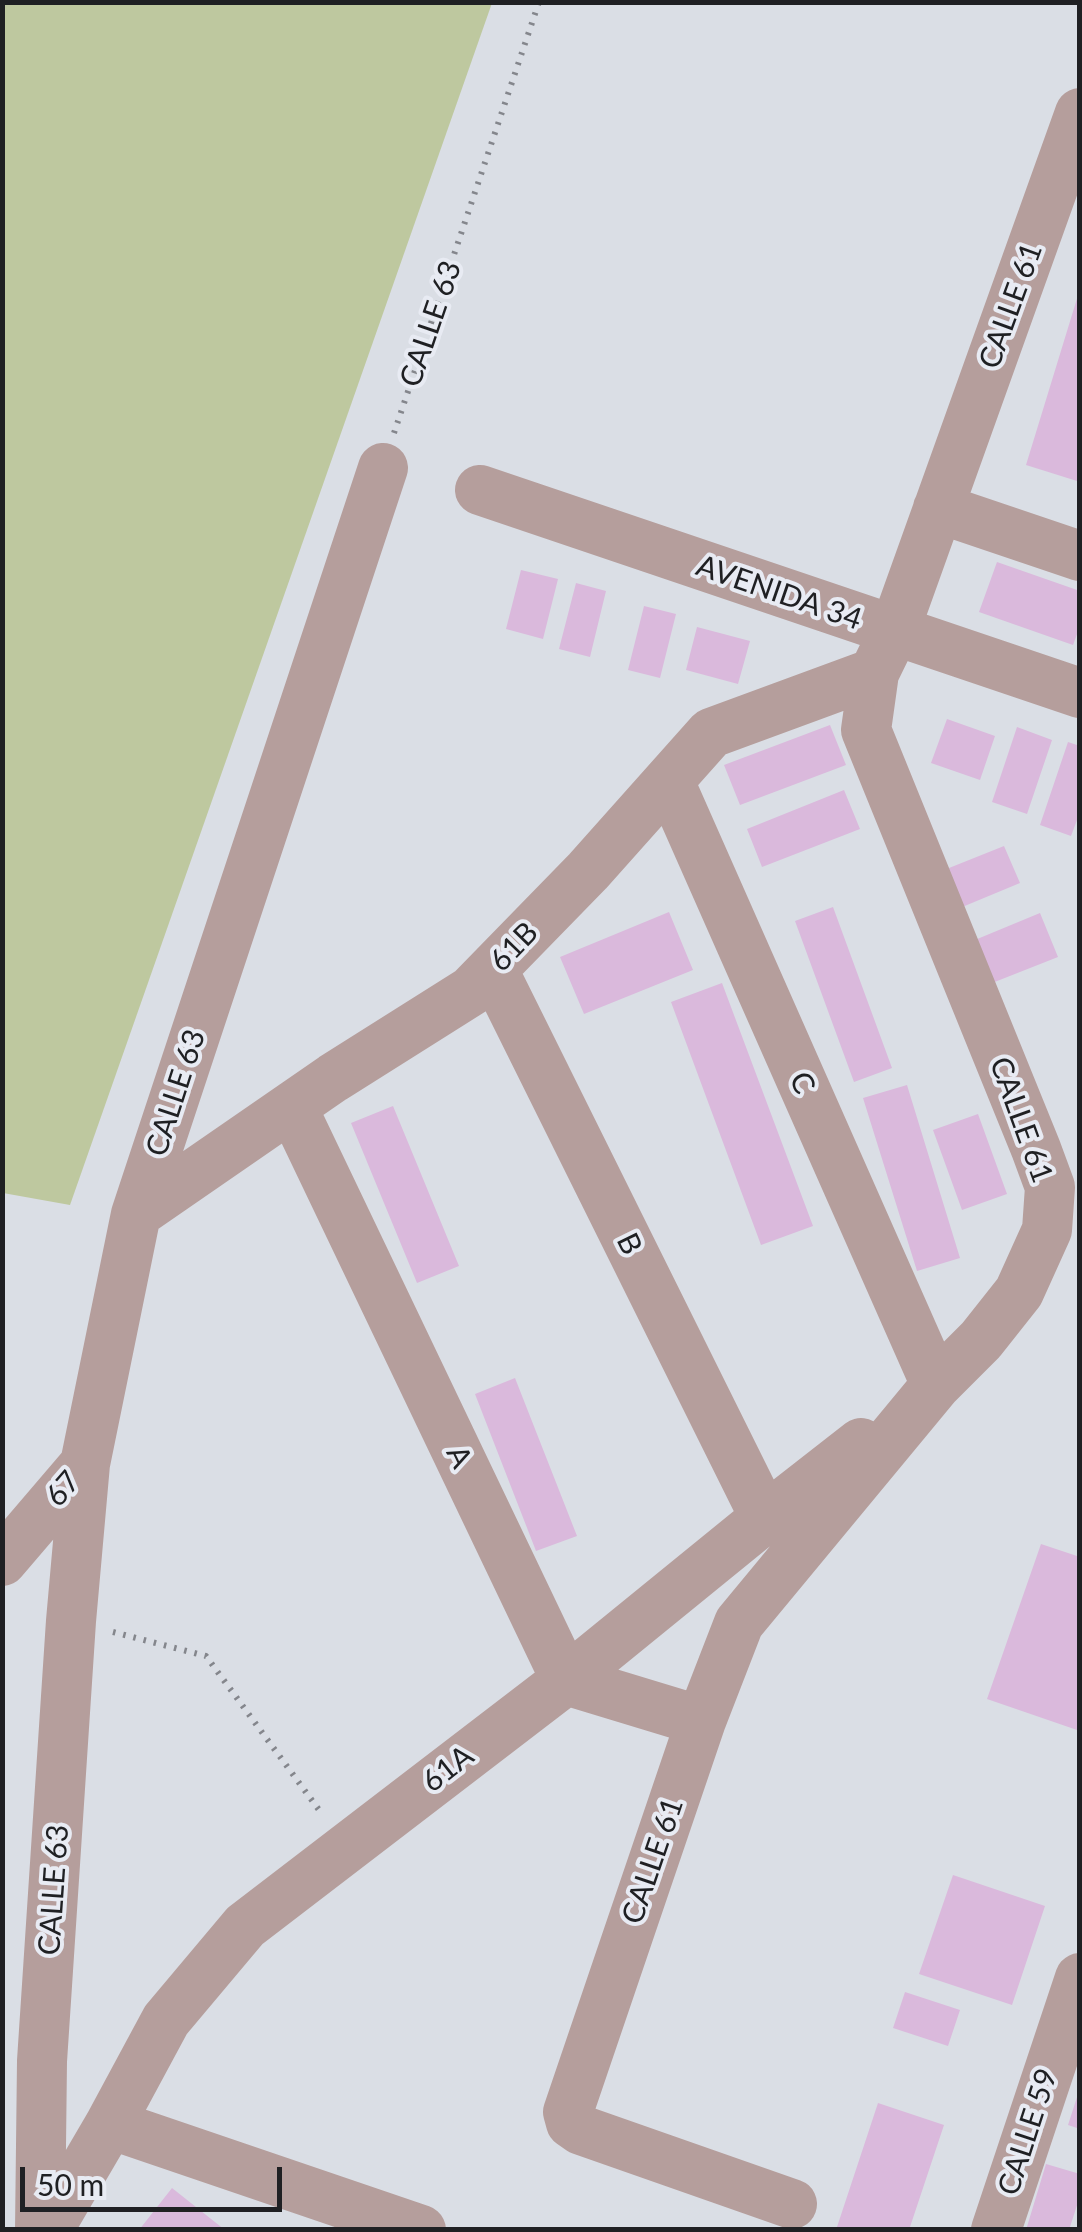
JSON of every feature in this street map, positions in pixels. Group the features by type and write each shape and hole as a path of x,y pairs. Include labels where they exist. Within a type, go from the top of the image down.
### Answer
{"street":[{"name":"CALLE 61","path":"792,2204 582,2130 571,2123 568,2112 701,1721 739,1623 936,1385 981,1340 1018,1292 1046,1230 1050,1188 866,730 884,652 1080,113"},
{"name":"CALLE 63","path":"44,2230 42,2060 85,1464 136,1214 383,468"},
{"name":"AVENIDA 34","path":"480,490 884,652 1080,694"},
{"path":"938,508 1080,556"},
{"name":"61B","path":"136,1214 471,991 588,871 711,733 884,652"},
{"name":"C","path":"669,781 936,1385"},
{"name":"B","path":"493,970 765,1518"},
{"name":"A","path":"292,1107 566,1680"},
{"name":"61A","path":"44,2230 110,2124 166,2020 246,1926 566,1680 936,1385"},
{"name":"67","path":"2,1560 85,1464"},
{"path":"566,1680 701,1721"},
{"name":"CALLE 59","path":"996,2230 1077,1996"},
{"path":"110,2124 421,2230"}],"path":[{"name":"CALLE 63","path":"383,468 539,2"},
{"path":"71,1621 206,1656 346,1847"}],"green space":[{"path":"2,3 492,3 70,1205 3,1193"}],"building":[{"path":"1079,292 1080,472 1077,481 1026,465"},
{"path":"997,562 1080,591 1080,626 1073,645 979,612"},
{"path":"521,570 558,579 543,639 506,629"},
{"path":"576,583 606,591 590,657 559,649"},
{"path":"644,606 676,614 660,678 628,670"},
{"path":"697,627 750,641 738,684 686,670"},
{"path":"947,719 995,736 980,780 931,763"},
{"path":"830,725 846,765 740,805 724,765"},
{"path":"1017,727 1052,740 1027,814 992,802"},
{"path":"1068,742 1080,746 1080,812 1071,836 1040,825"},
{"path":"844,790 860,829 762,867 747,829"},
{"path":"1004,846 1020,883 955,910 939,872"},
{"path":"833,907 892,1068 854,1082 795,921"},
{"path":"669,912 693,970 584,1014 560,957"},
{"path":"1040,913 1058,957 987,985 970,942"},
{"path":"722,983 813,1226 761,1245 671,1002"},
{"path":"907,1085 960,1258 917,1271 863,1098"},
{"path":"393,1106 459,1266 417,1283 351,1123"},
{"path":"978,1114 1007,1194 962,1210 933,1130"},
{"path":"515,1378 577,1536 536,1551 475,1394"},
{"path":"1041,1544 1080,1557 1080,1731 987,1699"},
{"path":"953,1875 1045,1906 1012,2005 919,1974"},
{"path":"905,1992 960,2010 948,2046 893,2028"},
{"path":"1080,2091 1080,2129 1068,2125"},
{"path":"878,2103 944,2125 909,2230 836,2230"},
{"path":"1046,2164 1080,2174 1080,2196 1069,2230 1026,2230"},
{"path":"172,2188 225,2230 139,2230"}]}
